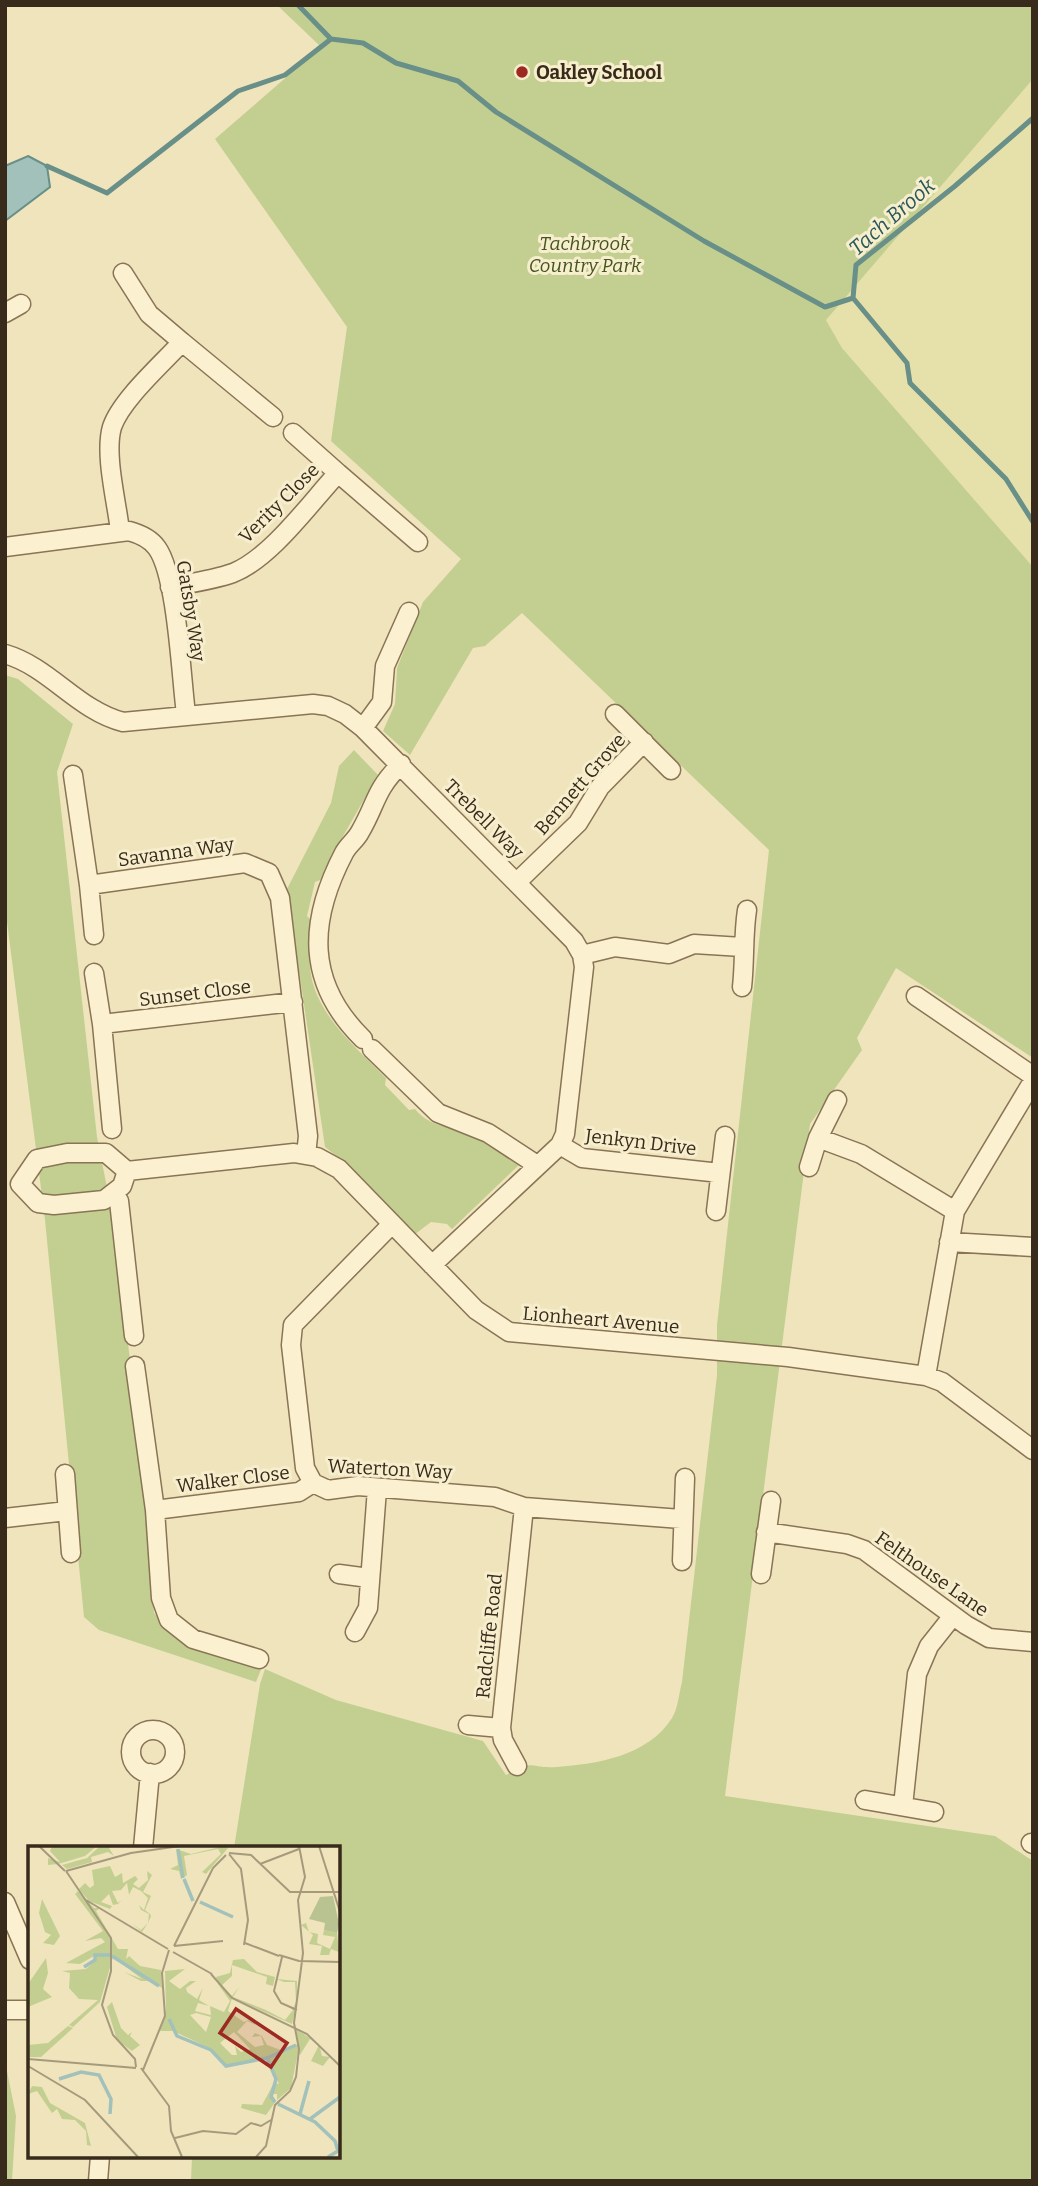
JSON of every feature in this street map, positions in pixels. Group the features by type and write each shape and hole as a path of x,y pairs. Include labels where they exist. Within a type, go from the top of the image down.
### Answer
{"street":[{"path":"123,273 149,314 274,417"},
{"path":"120,531 110,450 112,427 124,407 182,342"},
{"name":"Verity Close","path":"293,433 418,542"},
{"name":"Verity Close","path":"170,587 235,572 245,566 270,547 338,473"},
{"name":"Gatsby Way","path":"5,547 120,531 144,536 155,545 164,559 170,587 186,714"},
{"path":"363,728 382,702 385,666 409,612"},
{"name":"Trebell Way","path":"5,654 22,659 103,717 123,722 313,704 345,714 401,764 565,929 582,955"},
{"name":"Bennett Grove","path":"615,713 671,770"},
{"name":"Bennett Grove","path":"517,882 578,823 600,787 644,742"},
{"path":"401,764 382,784 360,833 345,850 321,912 318,943 321,973 327,995 367,1044 438,1113 488,1133 537,1166"},
{"path":"73,775 94,935"},
{"name":"Savanna Way","path":"89,885 245,863 269,873 280,898 308,1136 306,1155"},
{"path":"742,988 745,962 742,947 747,910"},
{"path":"432,1265 560,1145 568,1124 584,967 582,955 615,947 669,954 694,944 742,947"},
{"path":"94,973 102,1024 112,1129"},
{"path":"916,996 1033,1078 955,1211 926,1376"},
{"name":"Sunset Close","path":"102,1024 293,1002"},
{"path":"809,1167 818,1138 837,1100"},
{"name":"Jenkyn Drive","path":"716,1211 725,1136"},
{"path":"818,1138 861,1154 955,1211"},
{"name":"Jenkyn Drive","path":"560,1145 582,1158 720,1173"},
{"path":"67,1153 106,1153 127,1171 121,1186 104,1200 54,1205 38,1203 13,1185 37,1159 67,1153"},
{"name":"Lionheart Avenue","path":"127,1171 294,1153 328,1161 489,1321 517,1335 788,1357 926,1376 942,1382 1033,1450"},
{"path":"114,1194 119,1201 134,1336"},
{"name":"Waterton Way","path":"392,1224 293,1325 291,1345 305,1468 313,1483 328,1490 358,1486 495,1497 523,1507 681,1519"},
{"path":"949,1242 1033,1247"},
{"name":"Walker Close","path":"135,1366 155,1510 161,1598 169,1620 193,1639 259,1658"},
{"path":"65,1474 71,1553"},
{"path":"682,1561 681,1519 685,1478"},
{"name":"Walker Close","path":"155,1510 299,1492 313,1483"},
{"path":"355,1632 368,1608 377,1489"},
{"path":"761,1574 771,1501"},
{"name":"Radcliffe Road","path":"517,1766 503,1740 501,1728 523,1507"},
{"path":"5,1518 67,1511"},
{"name":"Felthouse Lane","path":"766,1532 847,1544 864,1550 953,1617 989,1638 1033,1642"},
{"path":"339,1574 369,1578"},
{"path":"903,1806 917,1674 929,1646 953,1617"},
{"path":"468,1725 501,1728"},
{"path":"144,1846 150,1773"},
{"path":"865,1800 934,1812"},
{"path":"5,1902 28,1955"},
{"path":"5,2010 28,2010"},
{"path":"98,2181 100,2158"}],"shaded area":[{"path":"1033,79 1033,567 842,348 826,320"}],"green space":[{"name":"Tachbrook Country Park","path":"277,5 1033,5 1033,79 826,320 842,348 1033,567 1033,1058 896,968 857,1038 862,1050 810,1124 725,1796 995,1836 1033,1861 1033,2181 191,2181 192,2158 340,2158 340,1846 234,1846 260,1684 265,1669 336,1700 483,1741 506,1775 527,1766 572,1766 620,1756 650,1741 662,1731 674,1714 682,1682 717,1375 717,1325 769,850 522,613 485,646 473,648 410,755 383,731 395,704 397,668 423,602 461,559 331,441 347,327 215,139 321,47"},
{"path":"5,675 18,679 73,724 57,772 97,1137 112,1213 143,1466 154,1613 175,1635 262,1667 256,1682 99,1630 84,1617 45,1220 5,906"},
{"path":"354,750 378,775 334,852 323,879 315,882 307,916 311,920 311,975 315,991 331,1019 386,1078 385,1085 409,1110 415,1109 428,1120 479,1138 520,1164 452,1229 447,1224 431,1222 414,1235 344,1162 325,1147 287,889 331,803 339,766"},
{"path":"5,2061 16,2116 12,2181 5,2181"}],"water":[{"path":"28,156 47,166 50,187 5,221 5,166"}],"waterway":[{"path":"298,5 331,39 363,43 396,63 458,81 496,112 704,241 825,307 853,298"},
{"path":"47,166 107,193 238,91 285,75 331,39"},
{"name":"Tach Brook","path":"1033,118 955,186 856,265 853,298 907,363 910,383 1006,479 1033,522"}],"place":[{"name":"Oakley School","path":"522,72"}]}
